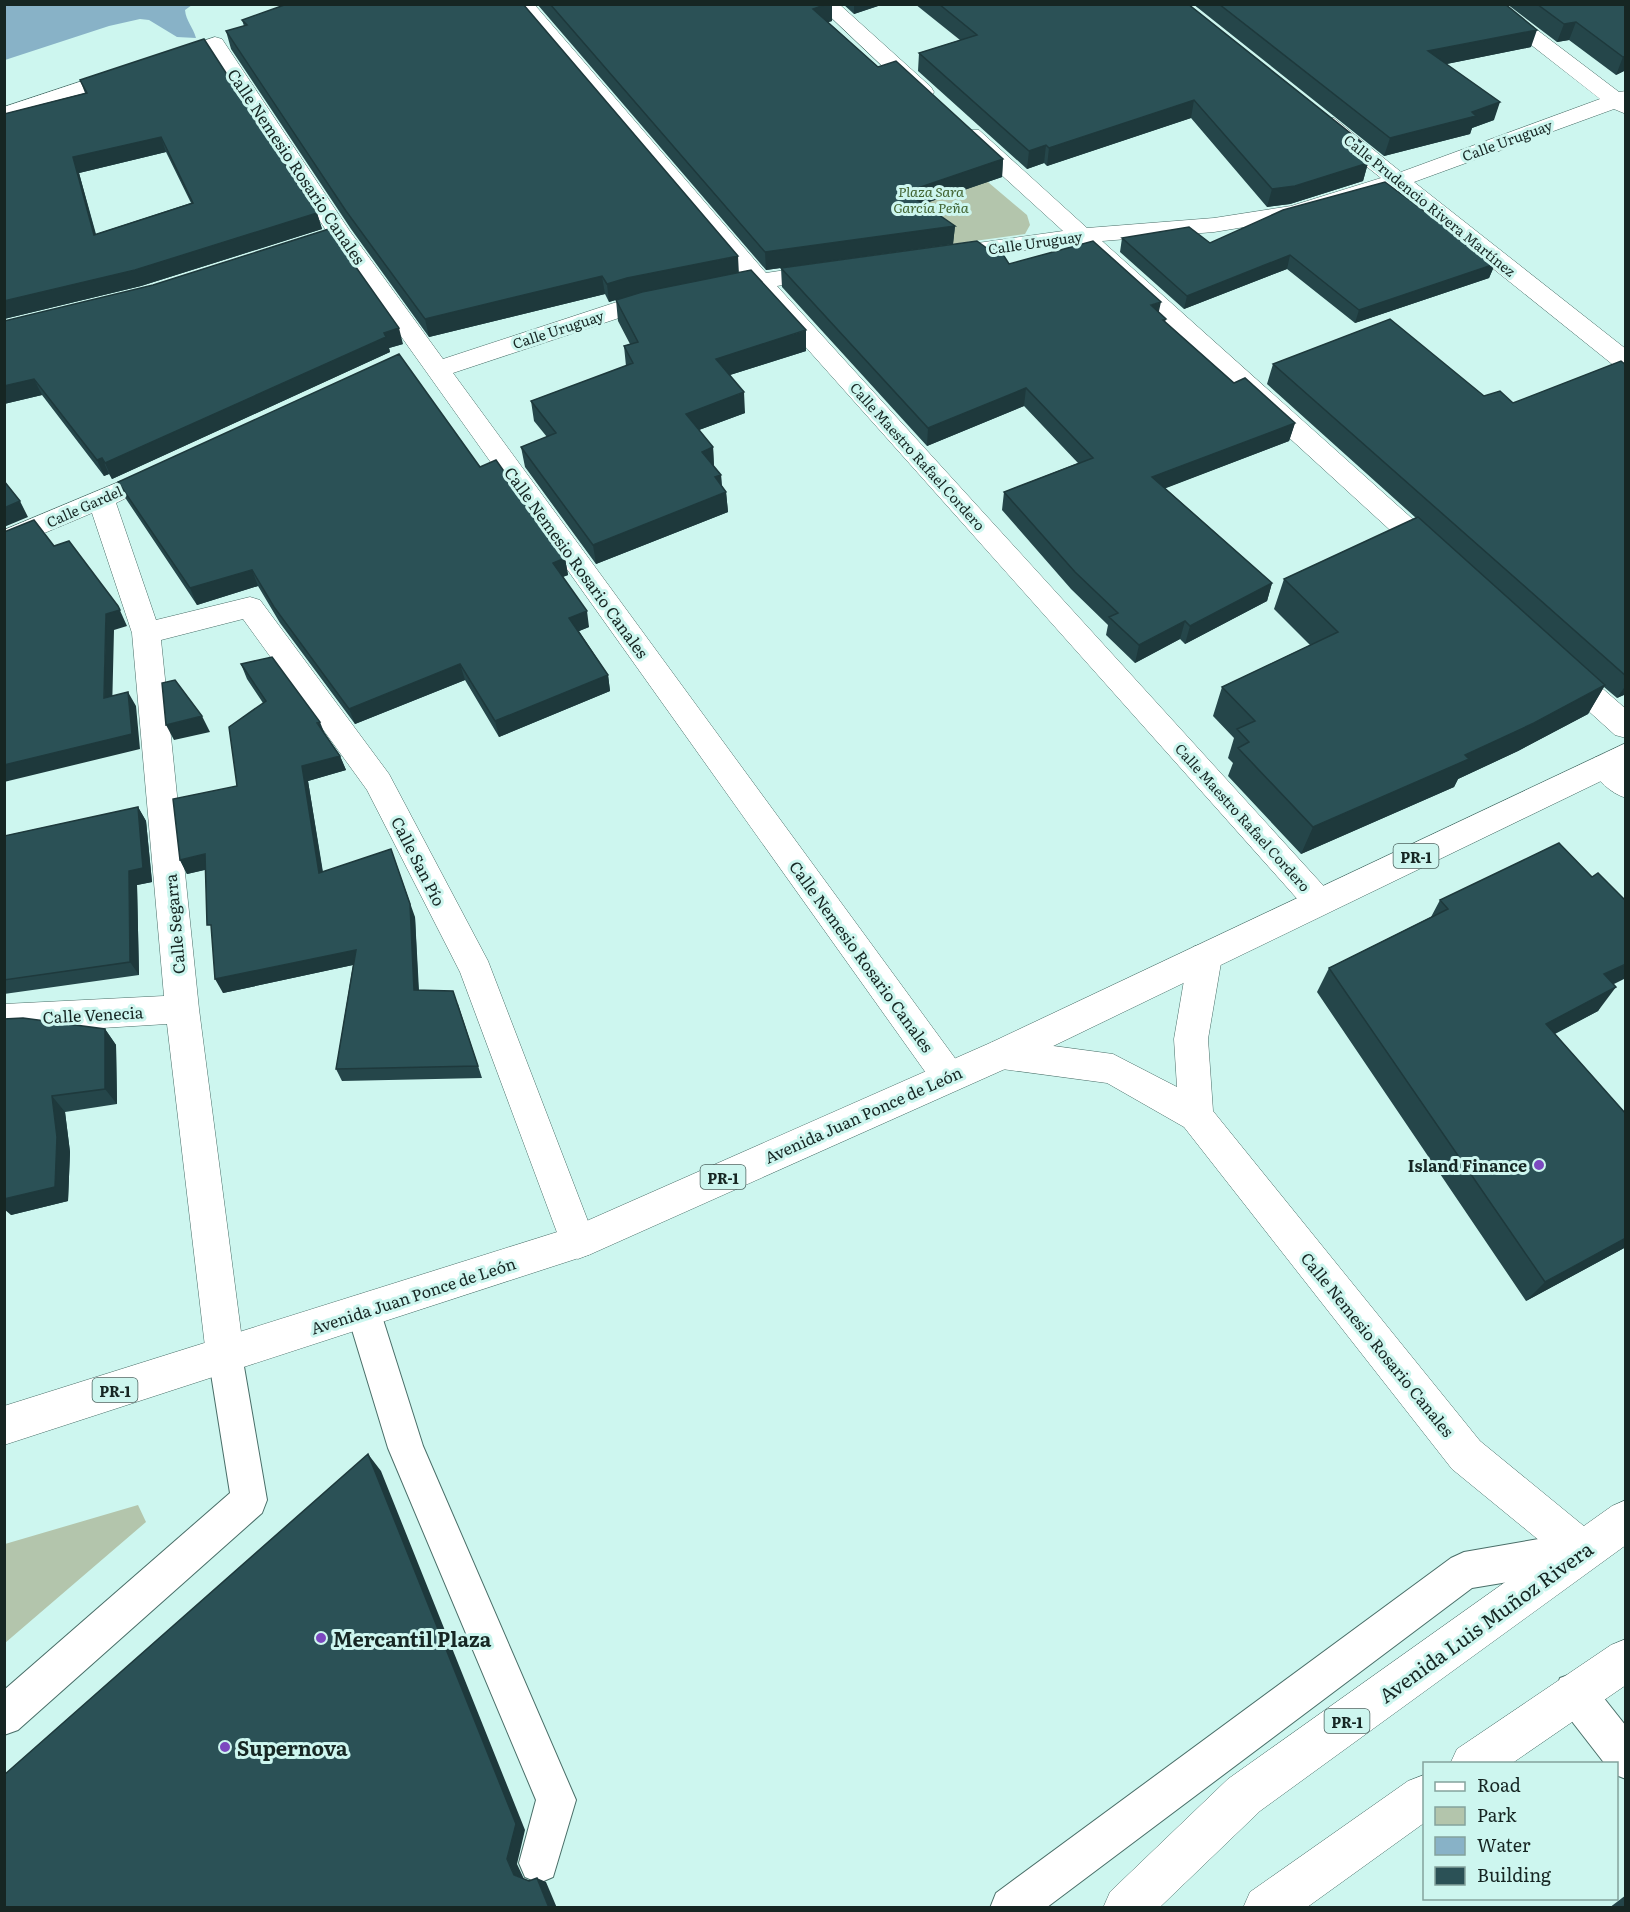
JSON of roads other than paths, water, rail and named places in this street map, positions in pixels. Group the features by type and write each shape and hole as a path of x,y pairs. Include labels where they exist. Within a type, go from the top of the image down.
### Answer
{"street":[{"name":"Calle Maestro Rafael Cordero","path":"523,4 759,279 1319,902"},
{"path":"827,4 1448,567"},
{"path":"1489,4 1622,102"},
{"name":"Calle Nemesio Rosario Canales","path":"4,114 215,43 328,237 421,359 948,1076"},
{"name":"Calle Uruguay","path":"920,257 1082,235 1214,225 1294,212 1399,180 1622,102"},
{"name":"Calle Prudencio Rivera Martínez","path":"1306,107 1626,362"},
{"name":"Calle Uruguay","path":"421,359 638,303 759,279 851,267"},
{"name":"Calle Gardel","path":"4,541 144,479"},
{"name":"Calle Segarra","path":"102,499 146,633 182,1009 225,1355"},
{"name":"Calle San Pío","path":"146,633 250,607 378,782 476,971 578,1242"},
{"path":"1546,655 1626,727"},
{"name":"Avenida Juan Ponce de León","path":"4,1426 578,1242 1002,1054 1319,902 1619,769"},
{"path":"1196,1116 1191,1039 1205,957"},
{"name":"Calle Venecia","path":"4,1018 182,1009"},
{"name":"Calle Nemesio Rosario Canales","path":"1002,1054 1113,1069 1196,1116 1466,1455 1582,1550"},
{"name":"Avenida Luis Muñoz Rivera","path":"1125,1908 1244,1795 1626,1520"},
{"path":"1475,1762 1574,1692 1626,1660"},
{"path":"1266,1908 1423,1798"}],"lane":[{"path":"363,1310 406,1448 556,1800 538,1863"},
{"path":"4,1716 249,1500 225,1355"},
{"path":"1011,1908 1464,1571 1582,1550"},
{"path":"1574,1692 1626,1759"}],"water":[{"path":"5,4 192,5 185,10 196,38 177,37 149,20 140,19 109,26 5,60"}],"place":[{"name":"Island Finance","path":"1539,1165"},
{"name":"Mercantil Plaza","path":"321,1638"},
{"name":"Supernova","path":"225,1747"}],"park label":[{"name":"Plaza Sara García Peña","path":"931,200"}]}
